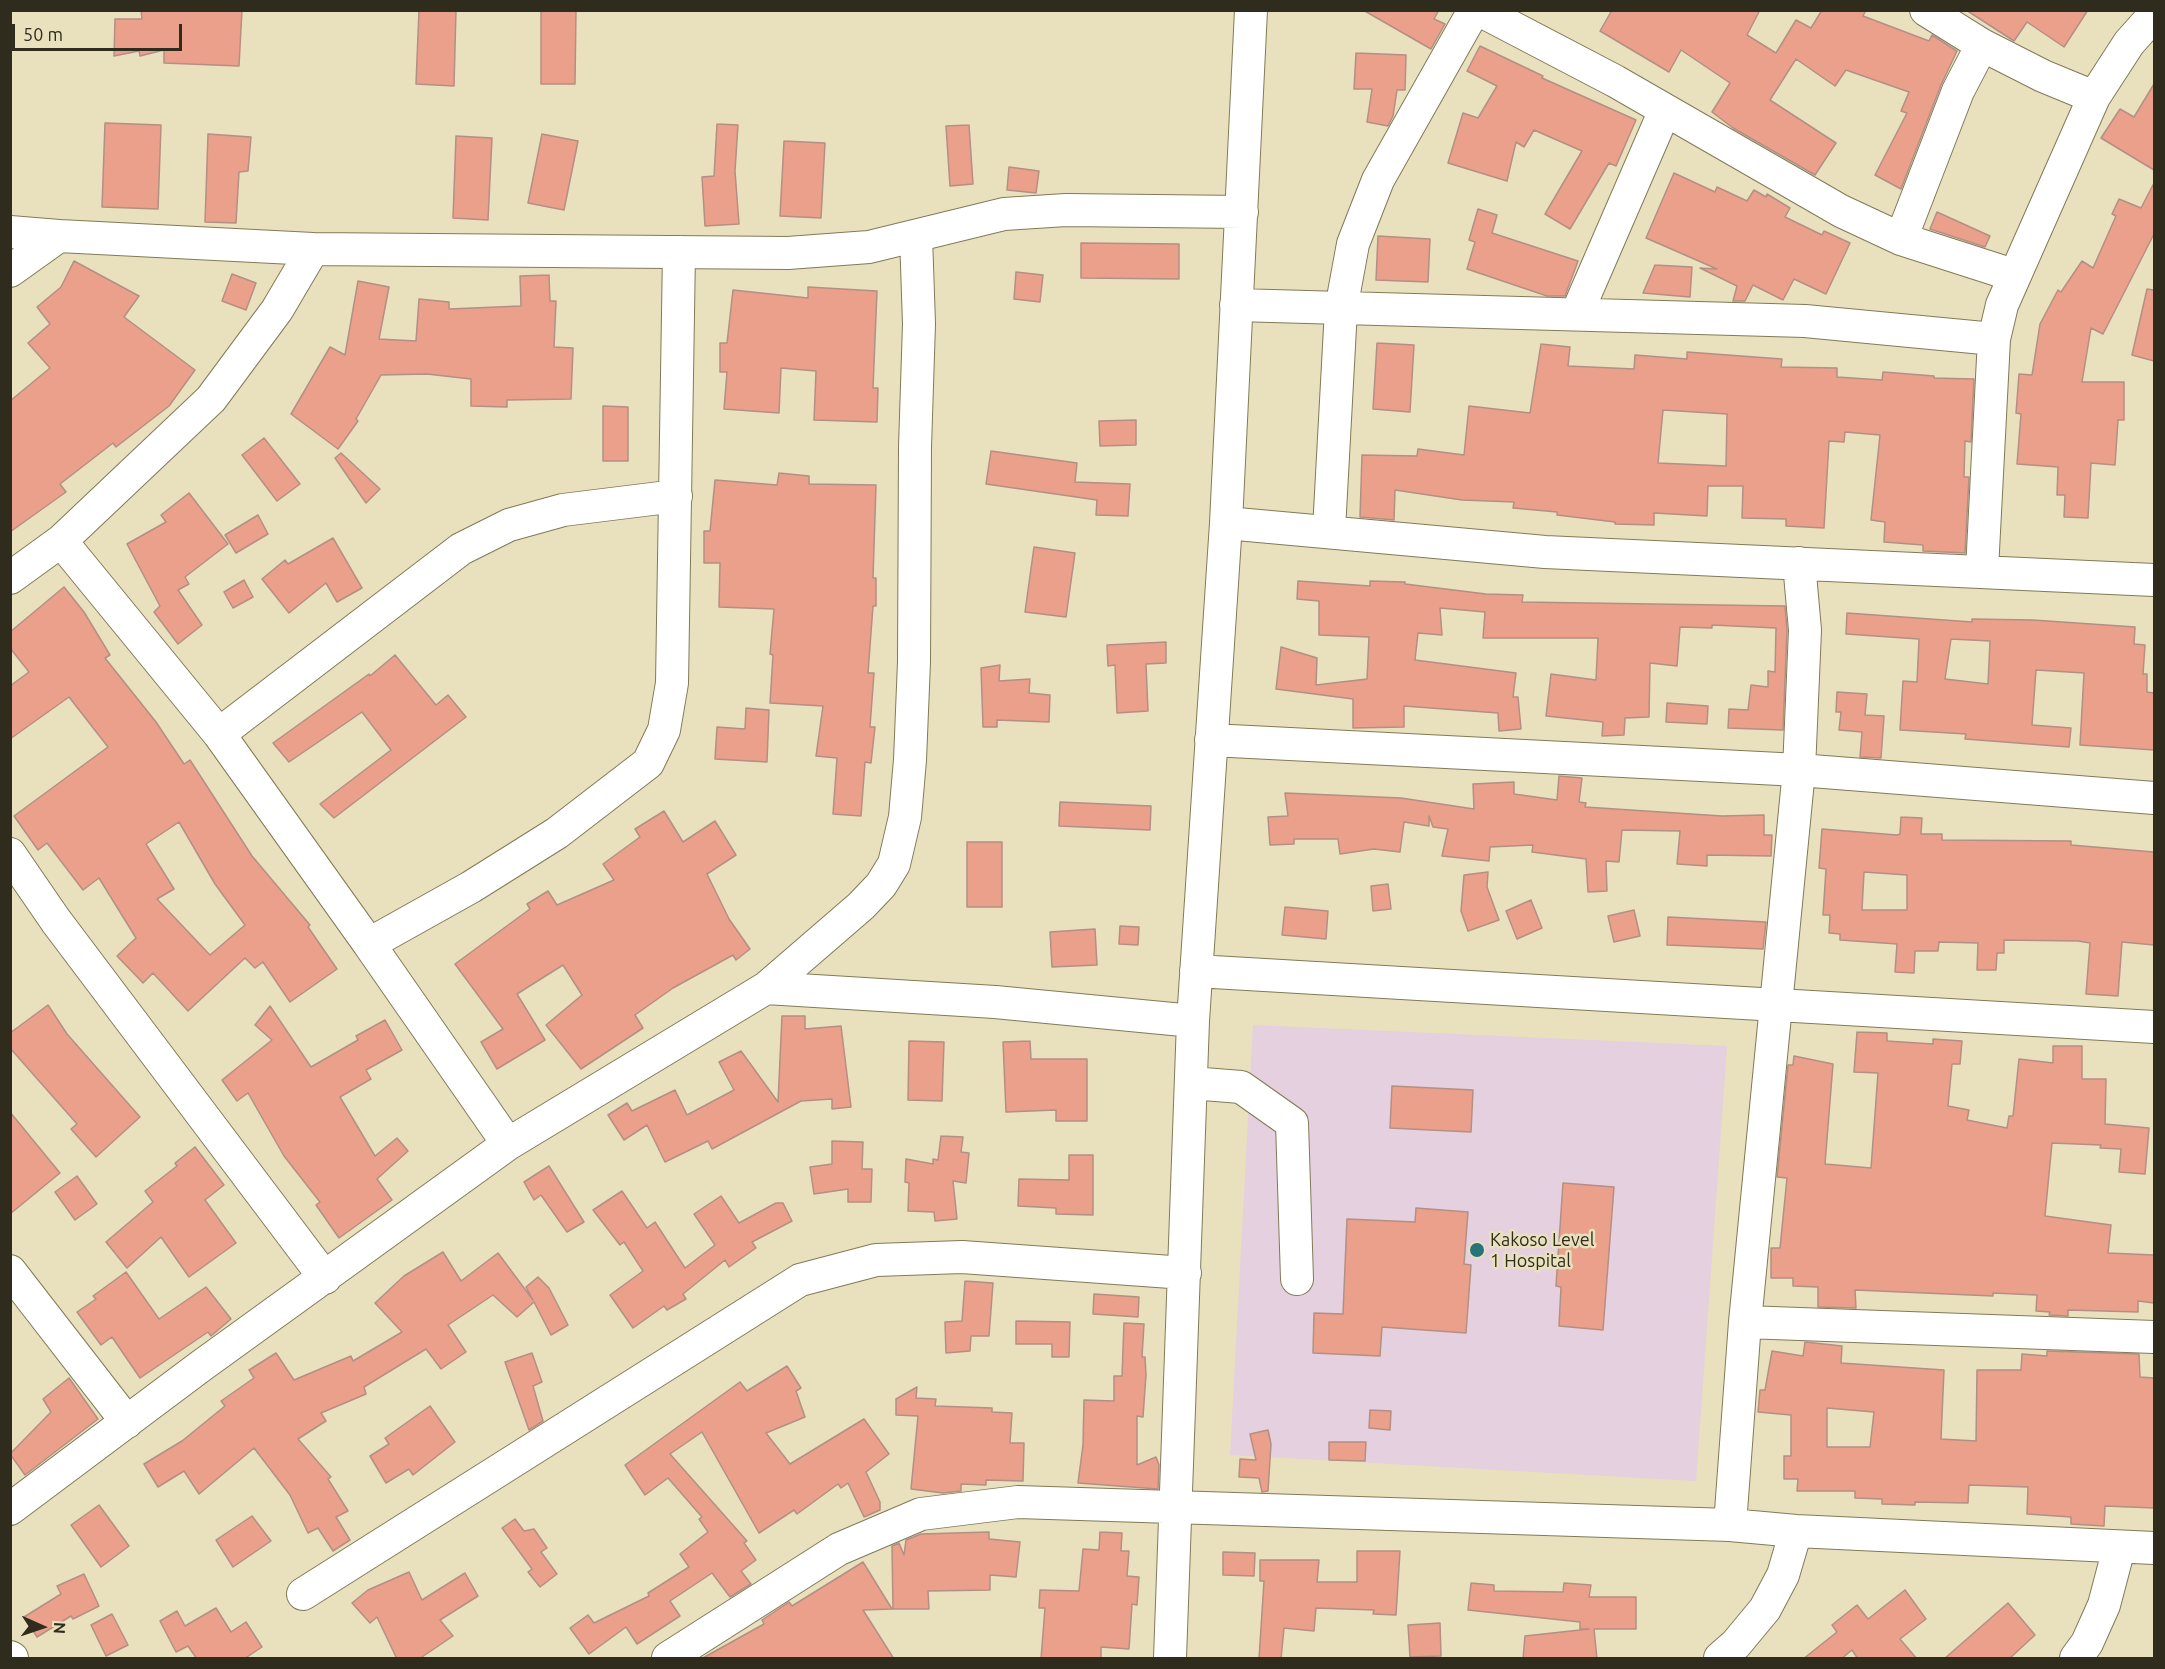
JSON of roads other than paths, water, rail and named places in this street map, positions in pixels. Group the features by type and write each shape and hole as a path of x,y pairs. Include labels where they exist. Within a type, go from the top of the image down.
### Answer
{"street":[{"path":"1170,1659 1193,1021 1227,523 1251,10"},
{"path":"1926,10 1983,45 2043,76 2094,97"},
{"path":"1329,530 1341,309 1353,244 1378,180 1469,19 1477,13 1485,13 1615,81 1841,211 1901,239 2013,275"},
{"path":"1982,570 1994,339 2002,305 2013,275 2094,97 2128,43 2154,15"},
{"path":"1901,239 1950,111 1983,45"},
{"path":"1576,313 1665,110"},
{"path":"10,232 313,249 788,253 869,246 1004,214 1066,210 1242,212"},
{"path":"10,271 59,236"},
{"path":"10,1509 201,1366 508,1144 766,988 861,906 881,885 894,864 905,817 910,760 914,662 915,447 919,324 916,236"},
{"path":"10,578 61,541 211,399 277,310 313,249"},
{"path":"369,944 471,887 557,833 648,763 664,730 672,683 679,252"},
{"path":"1236,305 1805,321 1994,339"},
{"path":"219,734 461,549 509,525 563,510 676,496"},
{"path":"1227,523 1329,530 1545,552 1982,570 2154,580"},
{"path":"61,541 219,734 508,1144"},
{"path":"1730,1525 1745,1322 1799,770 1805,630 1799,562"},
{"path":"1211,740 1799,770 2154,798"},
{"path":"10,854 56,921 325,1278"},
{"path":"1196,971 2154,1027"},
{"path":"766,988 995,1002 1193,1021"},
{"path":"1191,1083 1241,1087 1292,1123 1297,1279"},
{"path":"303,1594 800,1280 876,1260 962,1257 1185,1273"},
{"path":"10,1272 127,1422"},
{"path":"1745,1322 2154,1337"},
{"path":"668,1659 839,1549 921,1514 1018,1502 1177,1505 1730,1525 1796,1531 2154,1548"},
{"path":"1720,1659 1736,1644 1765,1609 1783,1575 1796,1531"},
{"path":"2076,1659 2087,1643 2104,1605 2120,1548"}],"place":[{"name":"Kakoso Level 1 Hospital","path":"1477,1250"}]}
